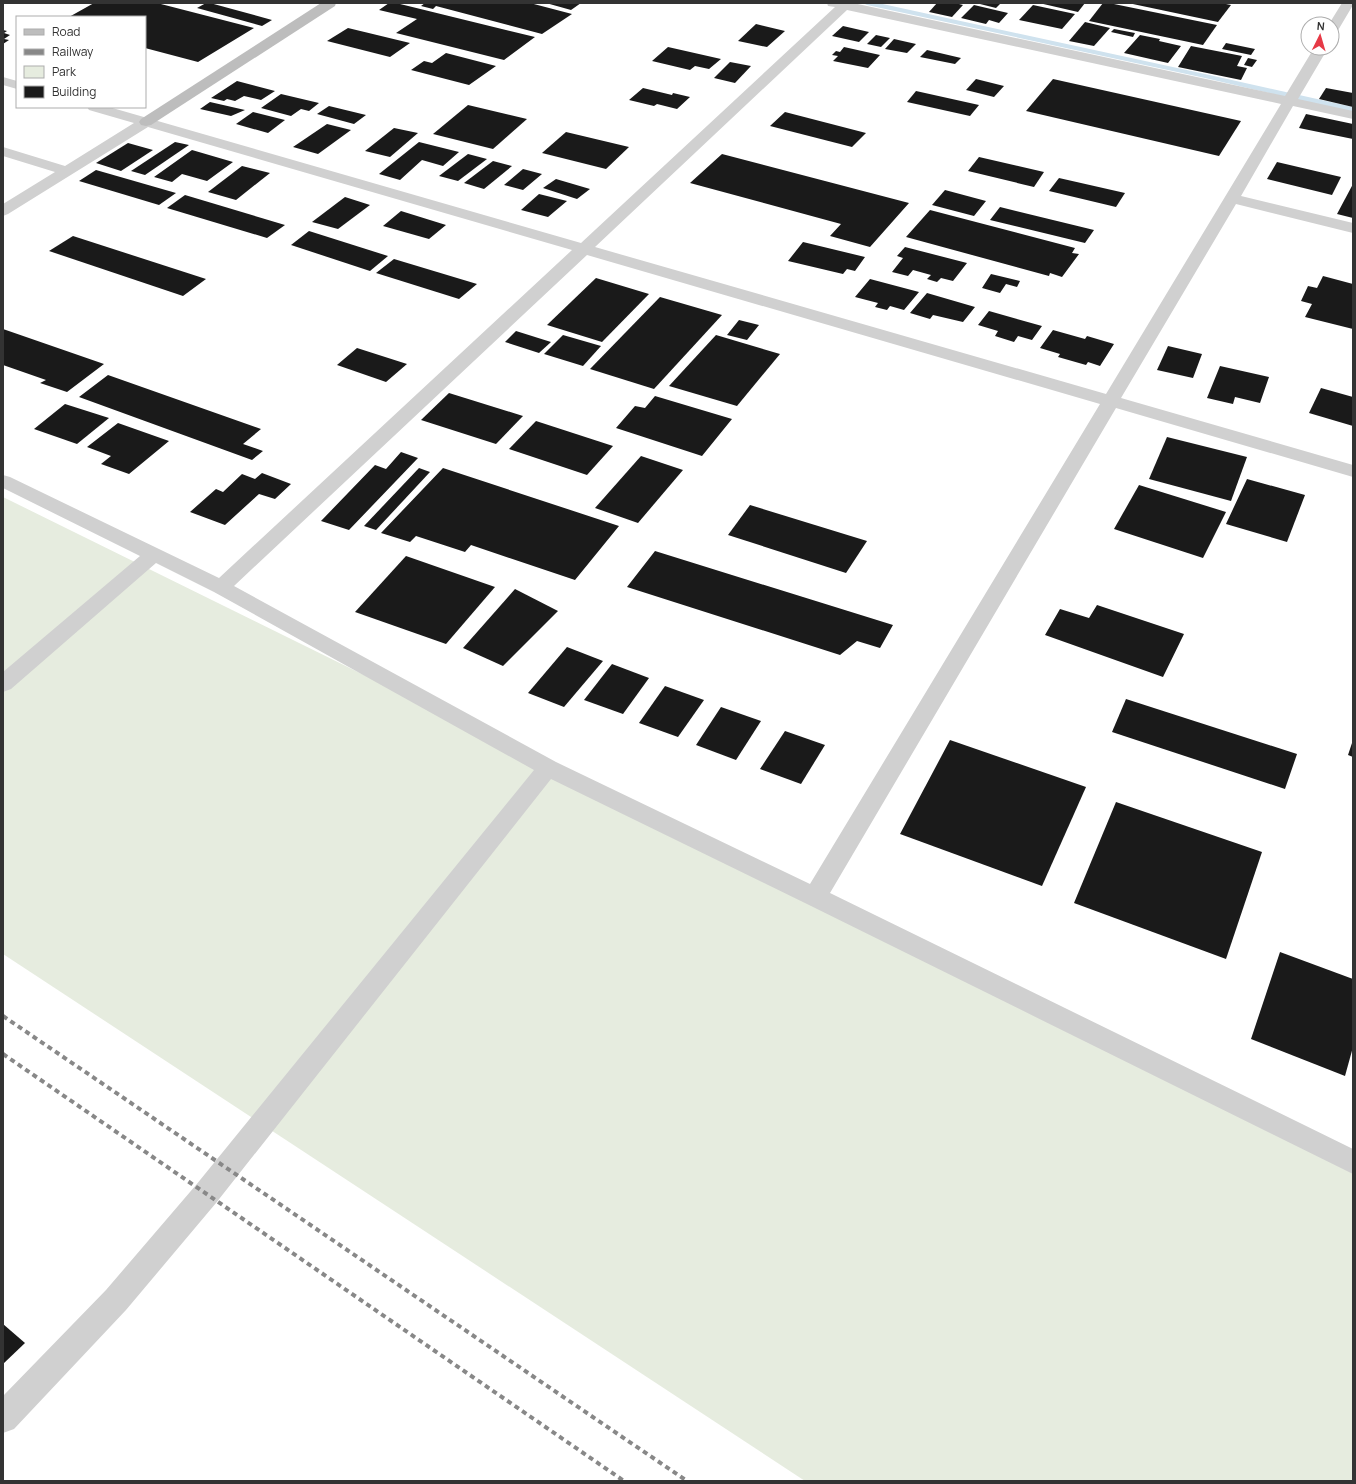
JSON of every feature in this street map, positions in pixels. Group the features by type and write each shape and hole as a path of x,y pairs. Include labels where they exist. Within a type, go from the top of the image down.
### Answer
{"street":[{"path":"3,211 146,122 330,3"},
{"path":"1340,16 1348,3"},
{"path":"221,587 584,249 841,4 1290,100 1353,115"},
{"path":"815,897 1316,56"},
{"path":"3,81 16,85"},
{"path":"97,108 1353,471"},
{"path":"3,151 67,171"},
{"path":"1231,198 1353,228"},
{"path":"3,481 221,587 548,768 815,897 1353,1162"},
{"path":"3,684 154,554"},
{"path":"3,1418 116,1300 206,1194 548,768"}],"green space":[{"path":"3,497 1353,1163 1353,1481 805,1481 3,954"}],"building":[{"path":"94,3 157,3 254,28 198,62 146,48 146,16 71,16"},
{"path":"206,3 272,20 262,26 197,8"},
{"path":"389,3 396,3 535,37 504,60 396,33 417,19 379,10"},
{"path":"425,3 530,3 572,14 542,34 436,6 433,9 421,6"},
{"path":"546,3 581,3 571,10"},
{"path":"937,3 955,3 963,5 952,17 929,12"},
{"path":"976,3 1001,3 996,8"},
{"path":"1039,3 1085,3 1078,12"},
{"path":"1103,3 1217,25 1203,45 1089,21"},
{"path":"1128,3 1221,3 1231,5 1218,22"},
{"path":"974,5 1008,13 999,23 989,20 986,24 961,18"},
{"path":"1033,5 1075,14 1062,29 1019,20"},
{"path":"1085,22 1110,28 1094,46 1069,41"},
{"path":"756,24 785,31 767,47 738,41"},
{"path":"843,26 869,32 859,42 832,36"},
{"path":"348,28 410,43 390,57 327,41"},
{"path":"1114,29 1135,33 1133,37 1111,32"},
{"path":"3,30 7,31 4,33 10,35 4,39 9,40 3,44"},
{"path":"876,35 890,38 881,47 867,44"},
{"path":"1140,35 1160,39 1159,41 1181,46 1168,63 1124,53"},
{"path":"894,39 916,44 907,53 885,49"},
{"path":"1226,43 1255,49 1251,55 1222,49"},
{"path":"1191,46 1242,56 1237,66 1247,68 1241,80 1178,67"},
{"path":"668,47 721,59 709,69 695,66 690,70 652,61"},
{"path":"844,47 880,55 868,68 833,61 838,56 832,55 836,51 840,52"},
{"path":"927,50 961,58 955,64 920,57"},
{"path":"446,53 496,66 469,85 411,70 424,61 432,63"},
{"path":"1248,58 1257,60 1252,67 1244,65"},
{"path":"730,62 751,66 735,83 714,78"},
{"path":"976,79 1004,86 994,97 966,90"},
{"path":"1053,79 1241,121 1219,156 1026,111"},
{"path":"237,81 275,91 261,100 244,96 235,101 227,99 224,101 211,98"},
{"path":"643,88 672,95 673,93 690,97 677,109 657,104 654,106 629,100"},
{"path":"1326,88 1353,93 1353,107 1319,99"},
{"path":"916,91 979,105 970,116 907,102"},
{"path":"281,94 319,103 309,111 301,109 291,116 261,108"},
{"path":"210,102 245,110 231,116 200,109"},
{"path":"468,105 527,119 493,149 433,134"},
{"path":"329,106 366,115 354,124 317,114"},
{"path":"253,112 285,120 268,133 236,124"},
{"path":"785,112 866,133 852,147 770,126"},
{"path":"1306,114 1353,124 1353,139 1299,128"},
{"path":"327,124 351,130 318,154 293,147"},
{"path":"394,128 418,133 390,157 365,151"},
{"path":"566,132 629,147 606,169 542,153"},
{"path":"175,142 189,145 145,175 131,171"},
{"path":"419,142 459,152 443,166 422,160 400,180 379,174"},
{"path":"128,143 153,150 121,171 96,163"},
{"path":"192,150 233,162 207,181 182,174 172,182 154,177"},
{"path":"468,154 487,159 458,181 439,176"},
{"path":"722,154 909,203 870,247 830,236 841,224 690,183"},
{"path":"979,157 1044,172 1034,187 968,171"},
{"path":"493,161 512,166 484,189 464,183"},
{"path":"1277,162 1341,177 1332,195 1267,179"},
{"path":"242,166 270,173 236,200 208,192"},
{"path":"523,169 542,174 523,190 504,185"},
{"path":"96,170 176,193 159,205 79,181"},
{"path":"1059,178 1125,193 1116,207 1049,191"},
{"path":"556,179 590,189 577,199 543,188"},
{"path":"1353,184 1353,218 1337,214"},
{"path":"945,190 986,201 974,216 932,205"},
{"path":"539,194 567,201 548,217 521,210"},
{"path":"185,195 285,225 267,238 167,208"},
{"path":"345,197 370,205 338,229 312,222"},
{"path":"1000,207 1094,230 1085,243 990,220"},
{"path":"930,210 1075,248 1072,253 1079,254 1062,277 1050,273 1049,276 906,237"},
{"path":"401,211 446,225 429,239 383,226"},
{"path":"309,231 388,256 370,271 291,245"},
{"path":"73,236 206,279 183,296 49,251"},
{"path":"803,242 865,257 855,271 847,269 843,274 788,261"},
{"path":"905,247 967,263 953,281 941,278 937,282 927,279 931,275 913,270 908,276 892,272 903,258 897,256"},
{"path":"394,259 477,284 459,299 376,273"},
{"path":"991,274 1020,281 1017,287 1006,284 1000,293 982,288"},
{"path":"1323,276 1353,284 1353,329 1305,317 1312,304 1301,301 1308,286 1317,288"},
{"path":"596,278 649,294 602,342 547,325"},
{"path":"870,279 919,292 904,310 890,306 887,310 875,307 878,303 855,297"},
{"path":"927,293 975,307 963,322 933,315 930,319 910,313"},
{"path":"660,297 722,315 654,389 590,369"},
{"path":"989,311 1042,326 1032,340 1018,336 1014,342 995,336 998,331 978,325"},
{"path":"739,320 759,325 747,340 727,335"},
{"path":"3,329 104,364 67,392 40,383 46,380 3,365"},
{"path":"1053,330 1085,339 1087,336 1114,344 1100,366 1088,362 1086,365 1058,357 1060,354 1040,348"},
{"path":"516,331 551,342 539,353 505,342"},
{"path":"563,335 601,346 583,366 544,354"},
{"path":"716,335 780,354 737,406 669,386"},
{"path":"1168,346 1202,354 1193,378 1157,370"},
{"path":"357,348 407,364 386,382 337,365"},
{"path":"1220,366 1269,377 1260,403 1235,397 1233,404 1207,398"},
{"path":"108,375 261,429 243,444 263,451 252,460 79,397"},
{"path":"1321,388 1353,397 1353,426 1309,413"},
{"path":"449,393 523,416 496,444 421,420"},
{"path":"655,396 732,419 702,456 616,428 635,406 645,408"},
{"path":"65,404 109,418 77,444 34,429"},
{"path":"536,421 613,446 587,475 509,449"},
{"path":"118,423 169,441 129,474 101,464 111,456 87,447"},
{"path":"1167,437 1247,457 1231,501 1149,479"},
{"path":"401,452 418,458 349,530 321,521 375,465 386,469"},
{"path":"641,456 683,470 638,523 595,508"},
{"path":"419,468 430,472 376,530 364,526"},
{"path":"443,468 619,526 575,580 471,545 465,552 416,536 410,542 381,533"},
{"path":"262,473 291,484 275,499 259,494 225,525 190,512 216,489 223,492 242,474 255,479"},
{"path":"1247,479 1305,495 1287,542 1226,524"},
{"path":"1139,485 1226,512 1203,558 1114,529"},
{"path":"750,505 867,541 846,573 728,535"},
{"path":"655,551 893,625 880,648 857,641 840,655 627,587"},
{"path":"406,556 495,587 446,644 355,612"},
{"path":"515,589 558,611 503,666 463,648"},
{"path":"1097,605 1184,634 1163,677 1045,635 1060,609 1089,618"},
{"path":"567,647 603,661 564,707 528,693"},
{"path":"612,664 649,678 623,714 584,700"},
{"path":"665,686 704,700 678,737 639,723"},
{"path":"1126,699 1297,754 1285,789 1112,732"},
{"path":"721,707 761,721 736,760 696,745"},
{"path":"785,731 825,745 801,784 760,769"},
{"path":"950,740 1086,787 1042,886 900,834"},
{"path":"1353,740 1353,757 1348,755"},
{"path":"1116,802 1262,852 1226,959 1074,903"},
{"path":"1280,952 1353,979 1353,1047 1345,1076 1251,1039"},
{"path":"3,1324 25,1343 3,1364"}],"waterway":[{"path":"867,3 1205,76 1353,110"}],"railway":[{"path":"3,1016 687,1481"},
{"path":"3,1054 624,1481"}]}
